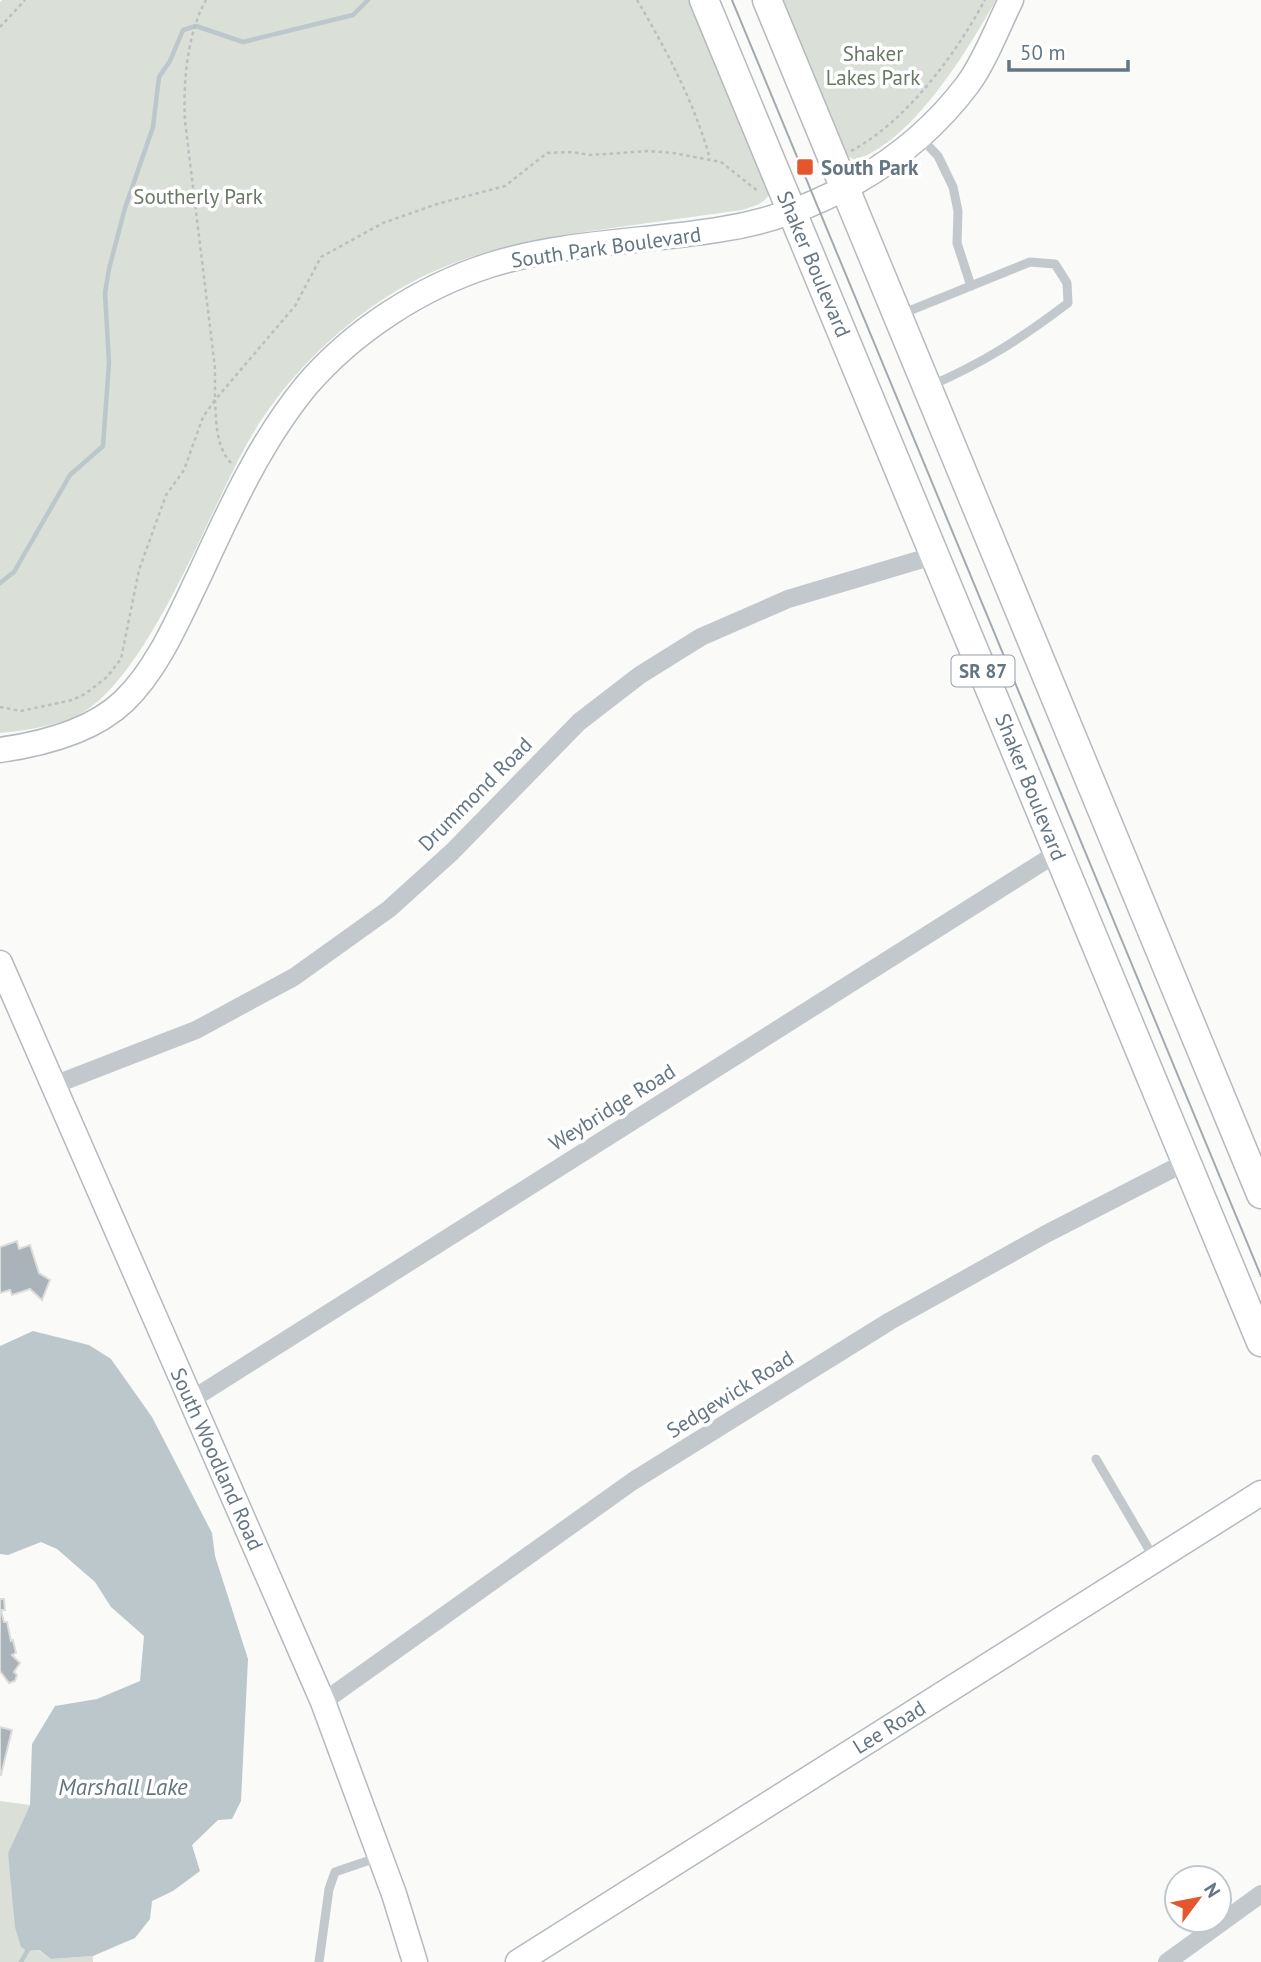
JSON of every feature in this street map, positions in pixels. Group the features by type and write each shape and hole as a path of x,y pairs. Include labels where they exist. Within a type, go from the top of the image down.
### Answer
{"main road":[{"name":"Shaker Boulevard","path":"704,0 1261,1342"},
{"name":"SR 87","path":"766,0 1261,1194"}],"street":[{"name":"South Park Boulevard","path":"0,750 36,743 73,731 101,719 124,702 145,676 178,620 248,476 284,414 336,356 365,331 430,290 481,268 561,249 720,230 792,212 845,189 899,154 941,115 970,82 1012,0"},
{"name":"Drummond Road","path":"54,1085 196,1030 294,976 398,901 452,852 579,722 640,675 701,637 788,599 936,555"},
{"name":"Weybridge Road","path":"191,1400 1057,853"},
{"name":"South Woodland Road","path":"0,963 323,1702 380,1856 415,1962"},
{"name":"Sedgewick Road","path":"323,1702 644,1474 890,1321 1046,1234 1186,1162"},
{"name":"Lee Road","path":"518,1962 1261,1493"},
{"path":"1167,1962 1261,1894"}],"lane":[{"path":"919,136 938,156 953,187 958,211 957,243 971,286"},
{"path":"898,316 1030,262 1055,264 1067,283 1068,303 1001,351 928,387"},
{"path":"1096,1460 1155,1560"},
{"path":"319,1962 329,1889 335,1872 380,1856"}],"path":[{"path":"0,27 25,0"},
{"path":"205,0 196,17 183,87 215,368 215,400 220,440 226,457 248,476"},
{"path":"638,0 687,99 704,137 710,160"},
{"path":"847,157 872,138 931,82 985,0"},
{"path":"0,707 21,711 72,700 85,694 107,677 121,659 139,570 166,495 184,470 203,416 295,306 321,257 383,223 437,204 505,186 547,153 572,152 590,155 649,150 721,162 766,197"}],"green space":[{"name":"Southerly Park","path":"2,0 693,0 771,192 762,202 742,210 548,238 487,252 429,274 373,306 315,354 267,412 241,455 151,633 106,694 82,713 64,721 0,733"},
{"name":"Shaker Lakes Park","path":"776,0 996,0 954,68 917,114 877,150 855,160 843,154"},
{"path":"0,1801 30,1805 8,1853 27,1951 38,1950 51,1959 93,1956 93,1962 0,1962"}],"water":[{"name":"Marshall Lake","path":"33,1331 89,1345 111,1359 152,1417 212,1533 215,1556 248,1659 241,1801 232,1819 218,1820 192,1845 200,1871 173,1891 152,1901 150,1919 135,1938 93,1956 51,1959 39,1950 27,1951 21,1947 15,1927 8,1853 30,1805 32,1744 55,1706 97,1699 140,1681 144,1636 111,1607 95,1582 57,1549 41,1542 8,1555 0,1554 0,1346"}],"building":[{"path":"17,1241 19,1249 30,1245 39,1273 50,1280 42,1300 30,1289 12,1295 10,1290 0,1293 0,1247"},
{"path":"0,1599 4,1599 5,1610 1,1610 16,1653 12,1655 20,1663 14,1672 17,1675 15,1681 9,1683 0,1671"},
{"path":"0,1727 12,1730 1,1775 0,1775"}],"waterway":[{"path":"0,583 14,572 70,475 103,446 109,363 105,293 109,269 125,208 153,127 159,77 170,61 183,30 196,26 243,42 353,15 368,0"},
{"path":"21,1962 29,1948"}],"tram line":[{"path":"732,0 1261,1276"}],"place":[{"name":"South Park","path":"805,167"}]}
